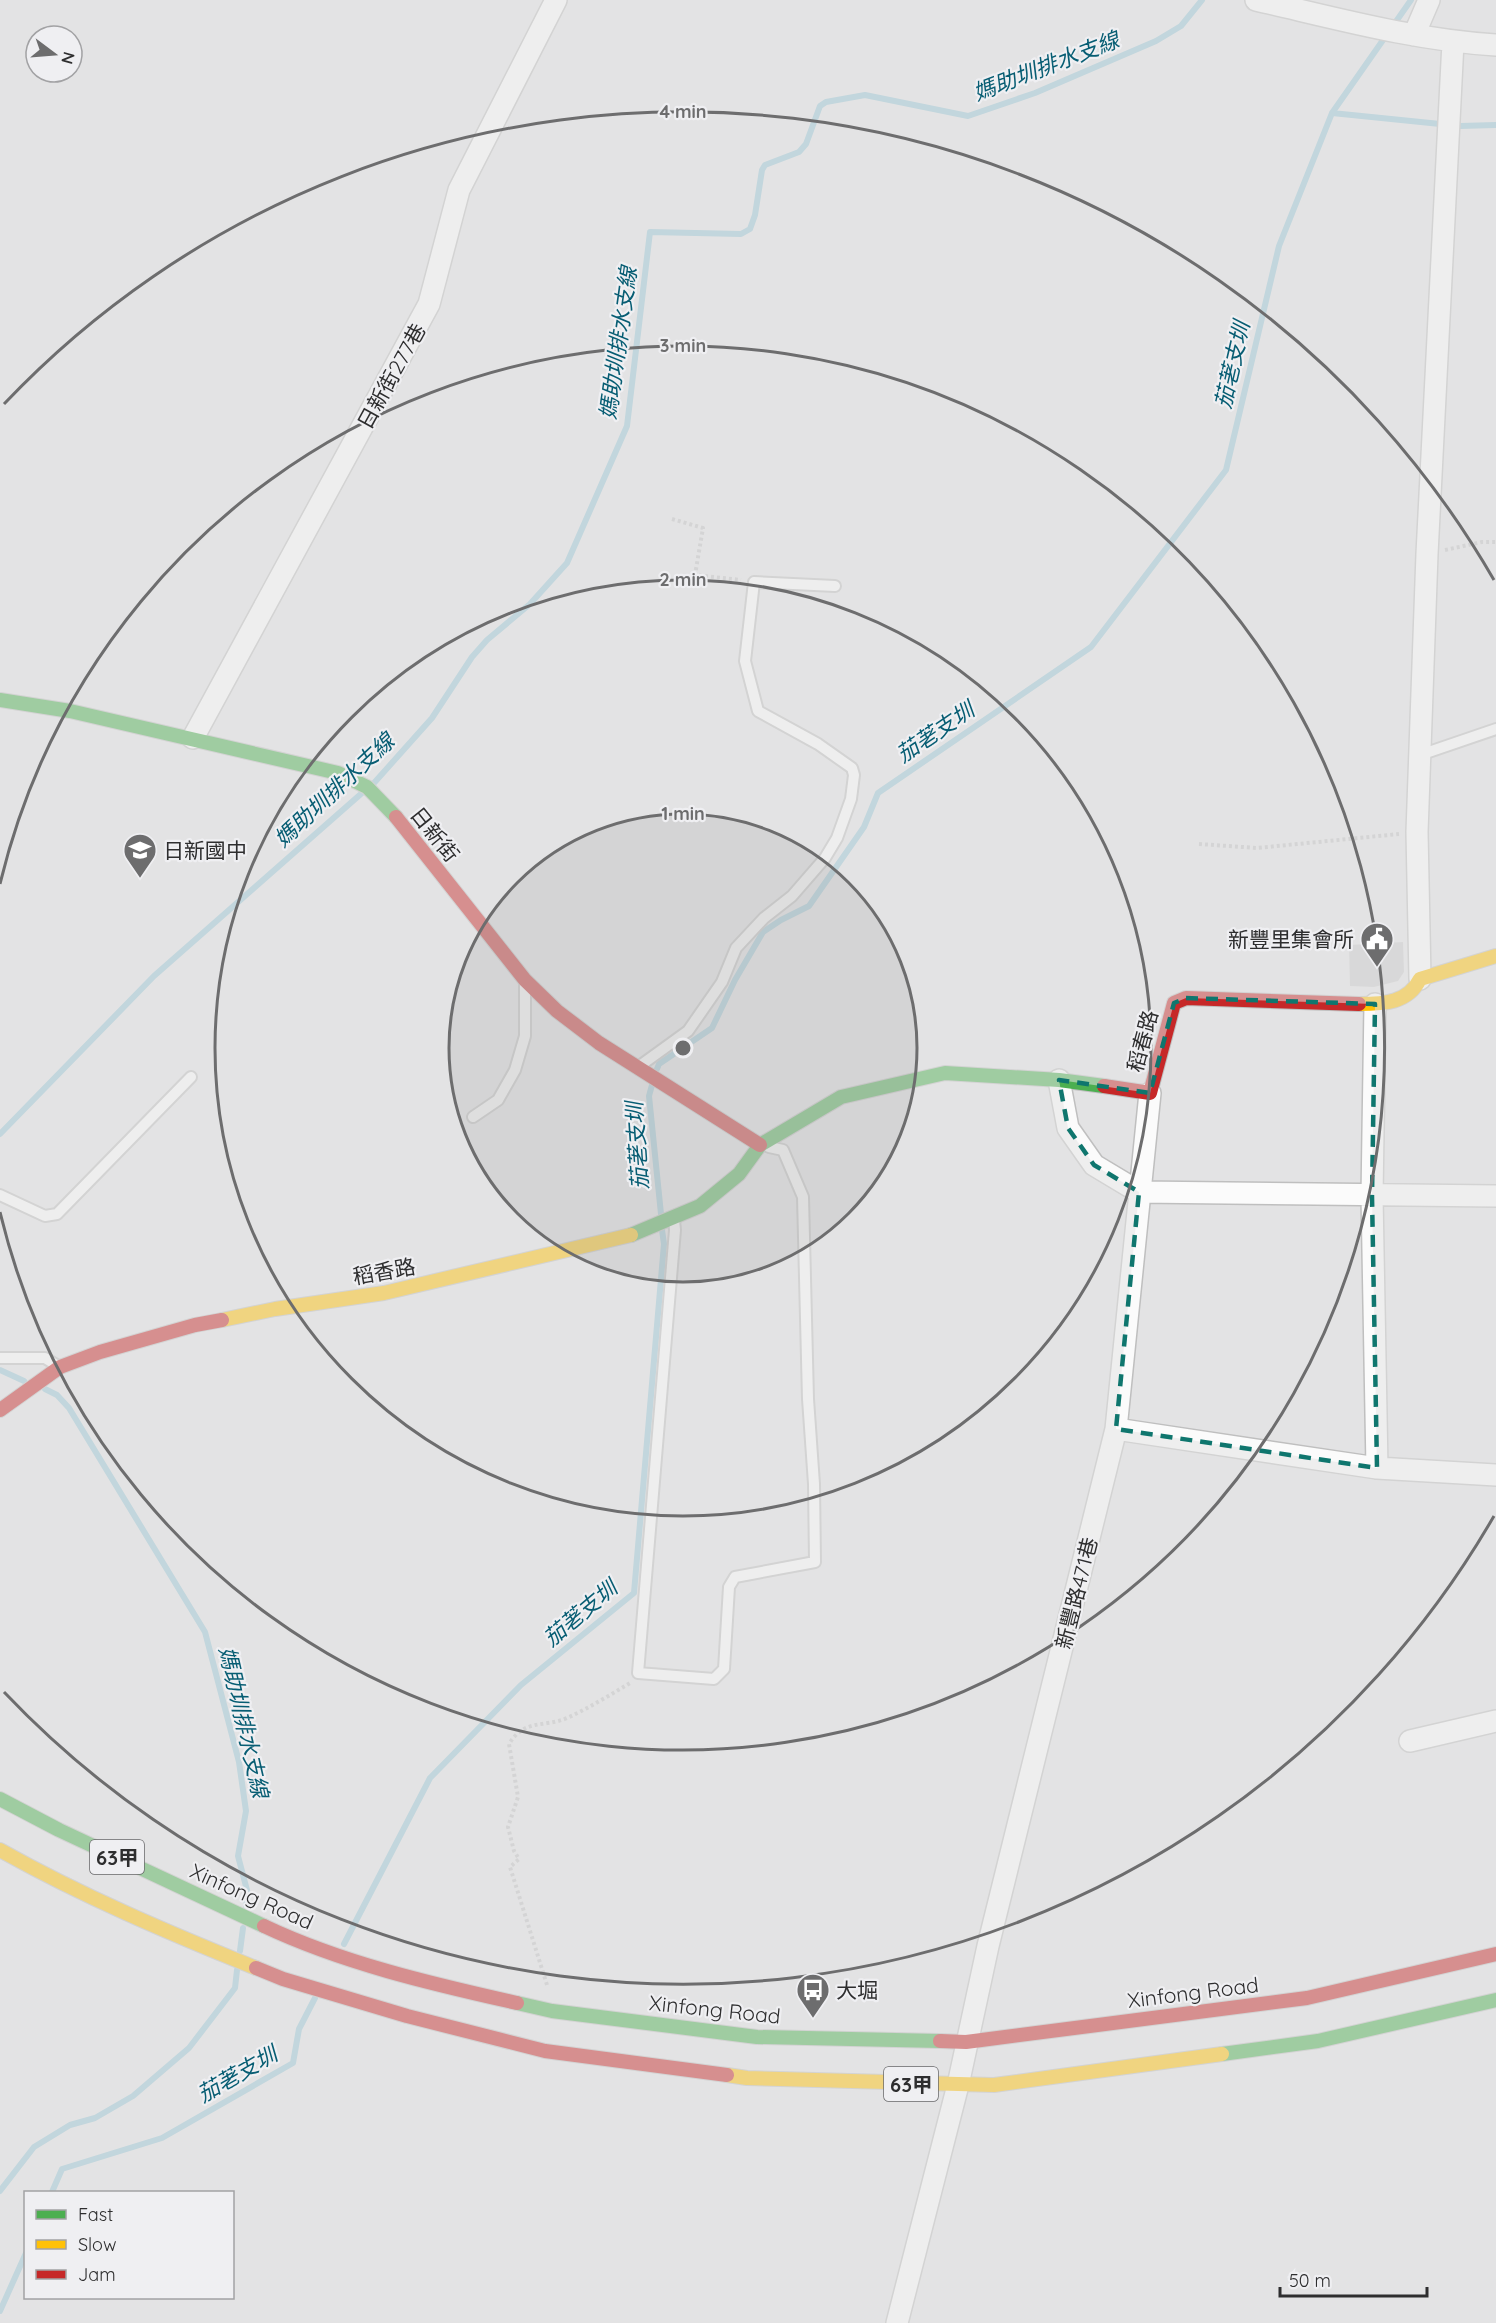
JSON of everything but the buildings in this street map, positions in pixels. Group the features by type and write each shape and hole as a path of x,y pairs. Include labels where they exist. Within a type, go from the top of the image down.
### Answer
{"main road":[{"name":"日新街","path":"0,700 70,711 193,738 338,773 367,787 384,804 525,980 565,1018 599,1043 639,1066 760,1145"},
{"path":"1420,979 1496,956"},
{"name":"稻春路","path":"760,1145 842,1097 945,1073 1059,1080 1150,1093 1174,1003 1186,998 1375,1004 1400,1001 1416,989 1420,979"},
{"name":"稻香路","path":"0,1410 60,1367 100,1352 195,1324 274,1309 384,1293 483,1272 631,1235 700,1206 739,1174 760,1145"},
{"name":"Xinfong Road","path":"0,1798 59,1830 294,1940 425,1982 552,2011 757,2037 966,2042 1307,1998 1496,1954"},
{"name":"63甲","path":"0,1850 41,1873 138,1919 311,1987 407,2016 545,2051 747,2078 994,2085 1318,2041 1496,2000"}],"street":[{"name":"日新街277巷","path":"193,738 429,304 459,190 556,0"},
{"path":"1256,0 1399,32 1454,42 1496,45"},
{"path":"1399,32 1429,0"},
{"path":"1420,979 1417,832 1427,554 1454,42"},
{"path":"1375,1004 1372,1196 1377,1468"},
{"path":"1059,1080 1068,1128 1094,1165 1139,1192 1496,1196"},
{"name":"新豐路471巷","path":"897,2323 958,2085 991,1935 1116,1429 1150,1093"},
{"path":"1116,1429 1377,1468 1496,1475"},
{"path":"1410,1741 1496,1721"}],"lane":[{"path":"639,1066 688,1031 722,982 736,948 764,918 792,896 825,858 837,838 850,799 854,775 852,768 818,744 758,711 745,661 754,582 835,586"},
{"path":"1420,755 1496,729"},
{"path":"472,1117 498,1100 514,1070 525,1036 525,980"},
{"path":"0,1195 45,1216 57,1214 191,1077"},
{"path":"674,1217 675,1230 638,1673 714,1679 724,1669 729,1587 735,1577 815,1562 803,1197 783,1150 760,1145"},
{"path":"0,1358 45,1358 60,1367"}],"path":[{"path":"672,519 704,528 694,575 754,582"},
{"path":"1427,554 1482,542 1496,542"},
{"path":"1199,844 1257,848 1417,832"},
{"path":"552,2011 547,1984 510,1867 519,1859 514,1851 508,1827 518,1797 509,1744 516,1733 535,1724 564,1719 595,1704 633,1681 638,1673"}],"highlighted area":[{"path":"1186,998 1375,1004 1372,1196 1377,1468 1116,1429 1139,1192 1094,1165 1068,1128 1059,1080 1150,1093 1174,1003"}],"waterway":[{"name":"媽助圳排水支線","path":"374,783 432,718 472,657 487,640 530,604 567,563 627,426 650,232 741,234 750,229 755,215 762,170 765,165 799,152 806,144 820,106 826,102 865,95 968,116 1035,93 1156,41 1181,26 1202,0"},
{"name":"茄荖支圳","path":"657,1069 659,1064 712,1028 735,980 763,932 809,906 864,827 878,793 1091,647 1226,470 1279,246 1332,113 1411,0"},
{"path":"1332,113 1460,126 1496,125"},
{"name":"媽助圳排水支線","path":"0,1134 154,976 362,793"},
{"name":"茄荖支圳","path":"652,1085 649,1096 661,1214"},
{"name":"茄荖支圳","path":"344,1944 430,1778 521,1685 634,1593 664,1244 662,1230"},
{"name":"媽助圳排水支線","path":"0,1370 24,1381"},
{"name":"媽助圳排水支線","path":"45,1389 57,1395 69,1408 205,1632 239,1762 246,1811 238,1856 248,1894 246,1906"},
{"name":"媽助圳排水支線","path":"240,1951 243,1928"},
{"name":"媽助圳排水支線","path":"0,2191 34,2147 70,2125 95,2118 133,2096 189,2048 235,1988 237,1970"},
{"name":"茄荖支圳","path":"52,2191 62,2169 162,2138 293,2063 299,2029 315,1998"},
{"name":"茄荖支圳","path":"0,2311 24,2257"}],"traffic: fast":[{"path":"0,700 70,711 338,773 367,787 396,817"},
{"path":"631,1235 700,1206 739,1174 760,1145 841,1097 945,1073 1059,1080 1104,1086"},
{"path":"0,1799 59,1830 264,1926"},
{"path":"1222,2054 1318,2041 1496,2000"},
{"path":"517,2003 552,2011 757,2037 940,2041"}],"traffic: slow":[{"path":"1359,1004 1394,1001 1409,993 1420,979 1496,956"},
{"path":"222,1320 275,1309 384,1293 631,1235"},
{"path":"0,1850 126,1913 256,1968"},
{"path":"727,2075 747,2078 994,2085 1222,2054"}],"traffic: jam":[{"path":"396,817 525,980 557,1011 599,1043 760,1145"},
{"path":"1104,1086 1150,1093 1174,1003 1186,998 1359,1004"},
{"path":"0,1410 60,1367 100,1352 195,1325 222,1320"},
{"path":"264,1926 356,1962 517,2003"},
{"path":"940,2041 966,2042 1307,1998 1496,1954"},
{"path":"256,1968 283,1979 407,2016 545,2051 727,2075"}],"place":[{"name":"日新國中","path":"140,879"},
{"name":"新豐里集會所","path":"1377,968"},
{"name":"大堀","path":"813,2019"}]}
